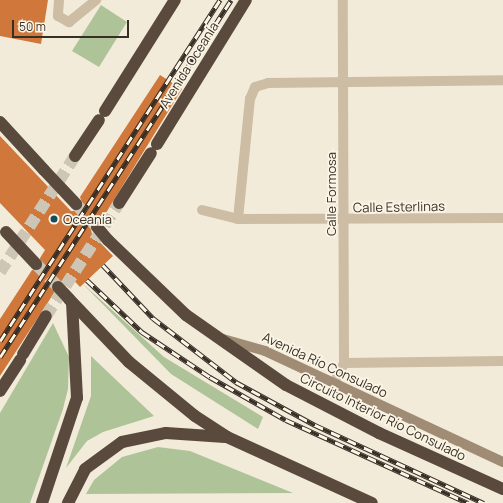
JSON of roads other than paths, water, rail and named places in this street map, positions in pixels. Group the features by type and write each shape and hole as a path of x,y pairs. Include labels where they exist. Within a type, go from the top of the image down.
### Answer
{"highway":[{"path":"75,156 175,0"},
{"name":"Avenida Oceanía","path":"119,203 246,0"},
{"path":"0,122 76,204"},
{"name":"Avenida Río Consulado","path":"97,227 162,294 214,337"},
{"path":"3,228 36,264"},
{"path":"58,287 151,381 227,437 372,503"},
{"path":"42,503 77,398 71,301"},
{"path":"0,391 46,316"},
{"name":"Circuito Interior Río Consulado","path":"214,337 327,408 503,489"},
{"path":"68,503 85,469 122,442 166,433 227,437"}],"main road":[{"name":"Avenida Río Consulado","path":"214,337 265,351 333,385 503,462"}],"street":[{"path":"60,0 57,10 62,21 75,19 96,0"},
{"name":"Calle Formosa","path":"333,385 344,363 344,0"},
{"path":"238,219 250,99 255,87 268,83 345,80 503,80"},
{"name":"Calle Esterlinas","path":"202,210 238,219 344,221 503,218"},
{"path":"344,363 503,361"}],"tunnel":[{"path":"0,272 75,156"},
{"path":"46,316 119,203"},
{"path":"76,204 97,227"},
{"path":"36,264 58,287"}],"railway":[{"path":"0,341 220,0"},
{"path":"0,357 231,0"},
{"path":"103,265 153,318 236,382 315,425 484,503"},
{"path":"87,280 142,332 210,377 286,420 468,503"}],"place":[{"name":"Oceanía","path":"54,219"}]}
